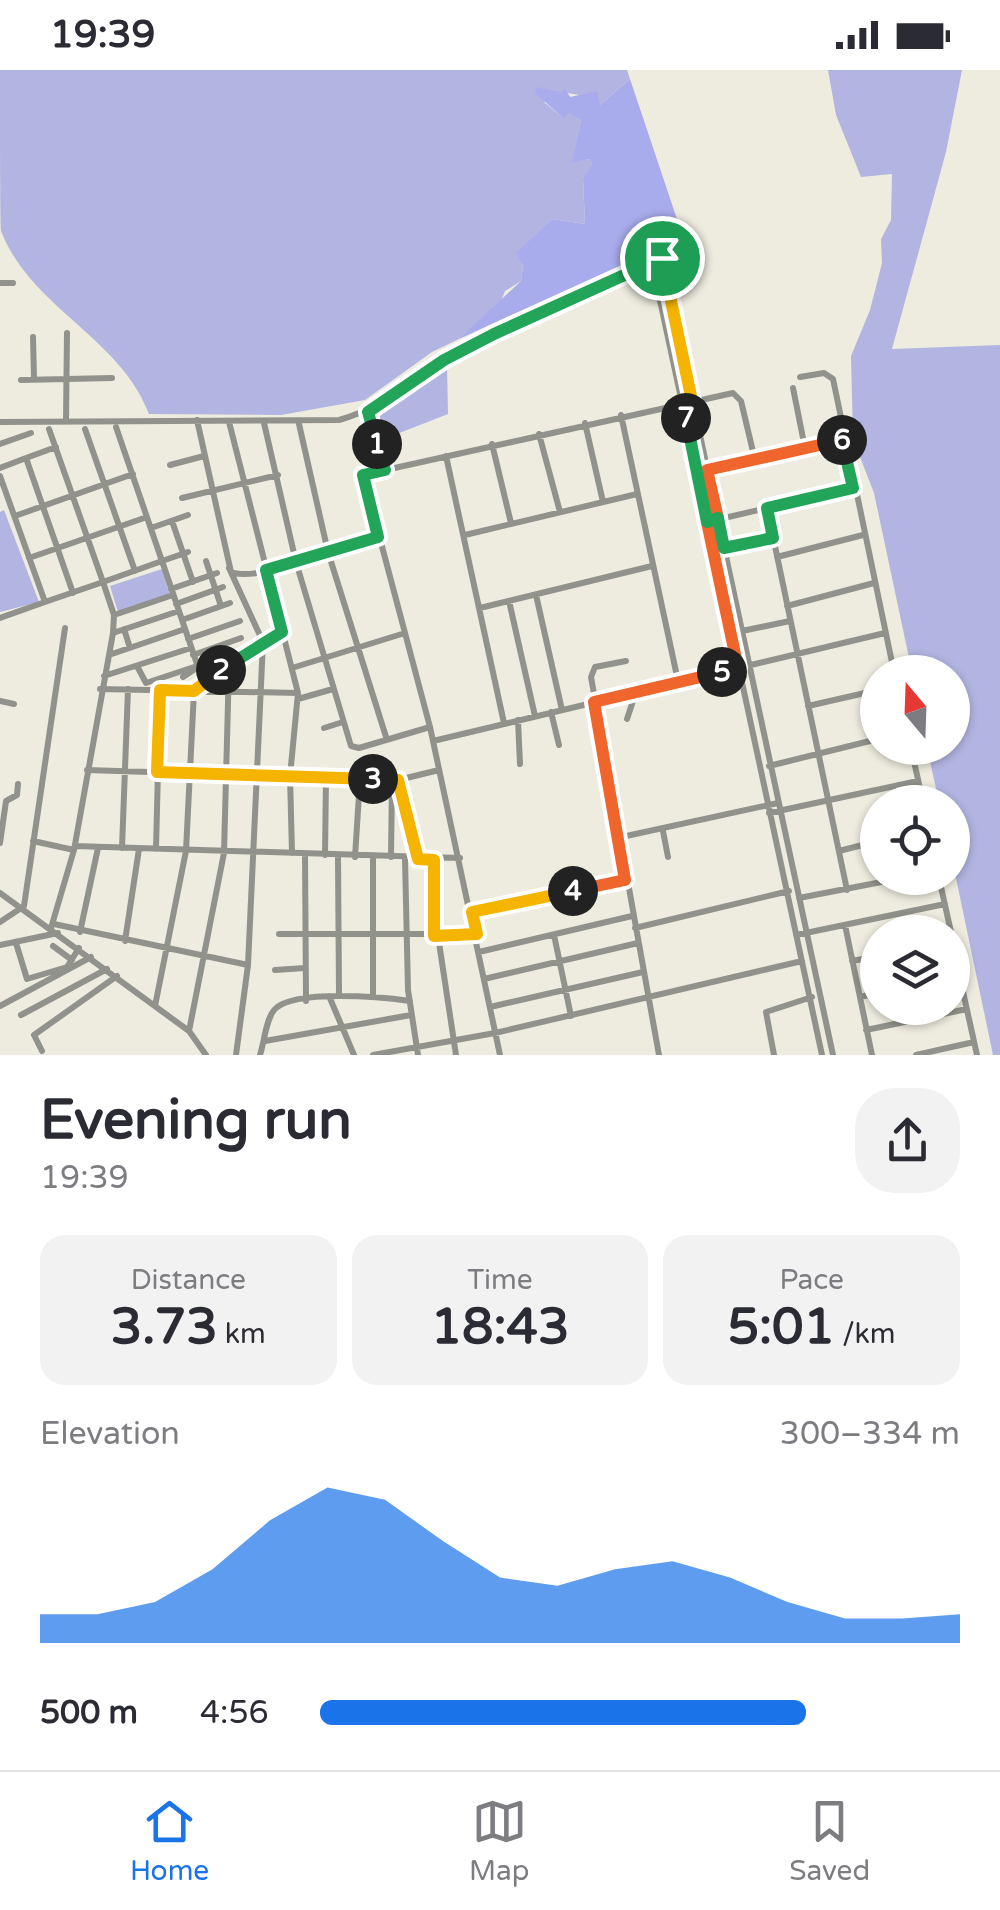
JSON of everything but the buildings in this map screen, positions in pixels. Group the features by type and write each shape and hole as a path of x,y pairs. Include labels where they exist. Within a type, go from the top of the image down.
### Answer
{"street":[{"path":"0,422 299,423 368,412 444,360 688,244"},
{"path":"662,258 707,522 822,1055"},
{"path":"652,263 718,518 833,1055"},
{"path":"0,283 13,282"},
{"path":"66,422 67,333"},
{"path":"33,337 34,378"},
{"path":"800,377 824,372 833,379 842,440 890,655"},
{"path":"22,380 112,378"},
{"path":"794,388 805,448"},
{"path":"500,1055 430,727 363,475 621,415 737,394 756,460"},
{"path":"368,412 385,470"},
{"path":"621,415 678,681"},
{"path":"197,420 229,568 263,642 260,775 248,965 236,1055"},
{"path":"229,422 298,696 290,776 292,854"},
{"path":"264,423 296,562 323,659 354,748 430,727"},
{"path":"299,423 328,552 387,740"},
{"path":"586,423 604,502"},
{"path":"116,427 198,667"},
{"path":"49,428 114,615 74,848 50,946 72,960"},
{"path":"85,428 135,571"},
{"path":"0,444 31,432"},
{"path":"539,434 560,512"},
{"path":"707,470 842,440"},
{"path":"492,444 511,522"},
{"path":"1,464 56,447"},
{"path":"170,464 204,456"},
{"path":"446,456 504,723"},
{"path":"26,458 73,592"},
{"path":"14,516 132,474"},
{"path":"182,498 278,475"},
{"path":"0,476 45,602"},
{"path":"707,522 853,488"},
{"path":"465,534 637,494"},
{"path":"767,508 847,890"},
{"path":"151,528 188,516"},
{"path":"29,558 147,517"},
{"path":"172,521 193,582"},
{"path":"777,557 864,535"},
{"path":"229,568 240,575 266,570 378,537"},
{"path":"724,548 773,538"},
{"path":"0,618 186,553"},
{"path":"206,561 214,574 221,606"},
{"path":"480,608 652,566"},
{"path":"114,615 214,574"},
{"path":"787,606 874,583"},
{"path":"179,612 219,589"},
{"path":"536,594 562,710"},
{"path":"509,601 535,716"},
{"path":"113,633 179,612 230,603"},
{"path":"188,639 240,621"},
{"path":"742,631 790,621"},
{"path":"0,922 24,906 65,628"},
{"path":"124,630 130,648"},
{"path":"108,656 185,630"},
{"path":"156,1006 186,851 193,773 194,691 229,662 282,632"},
{"path":"433,741 885,633"},
{"path":"292,668 405,634"},
{"path":"104,676 242,638"},
{"path":"626,661 595,667 591,677 659,1055"},
{"path":"137,666 146,684 198,667 229,662"},
{"path":"189,1032 224,852 229,662"},
{"path":"183,677 198,667"},
{"path":"100,689 227,690 298,696 333,689"},
{"path":"122,848 128,689"},
{"path":"156,849 160,690"},
{"path":"627,719 636,692"},
{"path":"808,706 860,694"},
{"path":"0,702 14,704"},
{"path":"551,712 559,746"},
{"path":"518,720 520,764"},
{"path":"324,728 343,722"},
{"path":"770,766 860,744"},
{"path":"915,765 919,785"},
{"path":"87,770 395,780 440,770"},
{"path":"325,855 326,777"},
{"path":"355,857 360,778"},
{"path":"391,858 395,780"},
{"path":"395,780 418,859"},
{"path":"617,838 918,781"},
{"path":"0,843 6,801 17,796 18,784"},
{"path":"662,830 668,856"},
{"path":"33,841 74,848 460,858"},
{"path":"839,850 860,846"},
{"path":"80,932 98,848"},
{"path":"125,941 139,849"},
{"path":"305,854 306,1001"},
{"path":"338,857 338,994"},
{"path":"373,857 374,996"},
{"path":"405,858 405,935 417,1051"},
{"path":"434,860 437,936 456,1055"},
{"path":"472,912 625,880"},
{"path":"798,898 860,887"},
{"path":"634,928 796,889"},
{"path":"0,893 24,906 118,976 189,1032 206,1055"},
{"path":"943,895 947,915"},
{"path":"796,935 945,904"},
{"path":"479,952 632,916"},
{"path":"844,925 860,997"},
{"path":"0,945 56,930 248,965"},
{"path":"279,934 477,934"},
{"path":"554,935 572,1016"},
{"path":"16,943 27,979 66,968 79,948"},
{"path":"484,979 638,944"},
{"path":"0,1006 91,958"},
{"path":"852,962 860,960"},
{"path":"373,1055 417,1051 802,961"},
{"path":"275,970 306,968"},
{"path":"22,1015 107,969"},
{"path":"490,1008 643,972"},
{"path":"42,1050 34,1035 118,976"},
{"path":"260,1055 276,1008 338,994 410,1001"},
{"path":"774,1055 766,1012 820,995"},
{"path":"329,996 354,1055"},
{"path":"264,1041 411,1015"},
{"path":"970,1023 977,1055"},
{"path":"865,1025 872,1055"},
{"path":"866,1030 890,1025"},
{"path":"916,1055 974,1042"}],"shaded area":[{"path":"0,70 627,70 630,79 600,105 586,96 561,92 544,102 562,117 569,112 581,120 573,162 589,159 594,163 583,180 585,224 552,219 517,253 523,266 521,281 505,291 499,306 459,339 432,352 365,400 281,415 149,414 136,387 118,364 33,281 1,231"},
{"path":"828,70 962,70 946,152 892,349 1000,345 1000,1055 993,1055 970,945 970,915 964,915 959,895 970,895 970,785 935,785 931,765 970,765 970,655 908,655 874,493 853,439 851,356 870,310 882,263 881,239 891,220 892,174 861,177 836,115"},
{"path":"630,79 683,237 459,339 521,281 523,266 516,253 552,219 585,224 583,179 593,163 589,159 572,163 581,120 569,113 563,118 535,93 536,87 561,92 565,88 570,97 597,91 600,105"},
{"path":"447,366 448,414 379,441 372,415"},
{"path":"4,510 39,602 0,612 0,512"},
{"path":"162,569 170,595 118,612 110,586"}],"route":[{"path":"662,258 444,360 396,397 368,412 385,470 363,475 378,537 266,570 282,632 194,691 160,690 157,772 398,780 418,859 434,860 434,936 477,934 472,912 625,880 594,702 738,668 707,522 718,518 707,470 842,440 853,488 767,508 773,538 724,548 718,518 707,522 683,403 692,401 662,258"}]}
